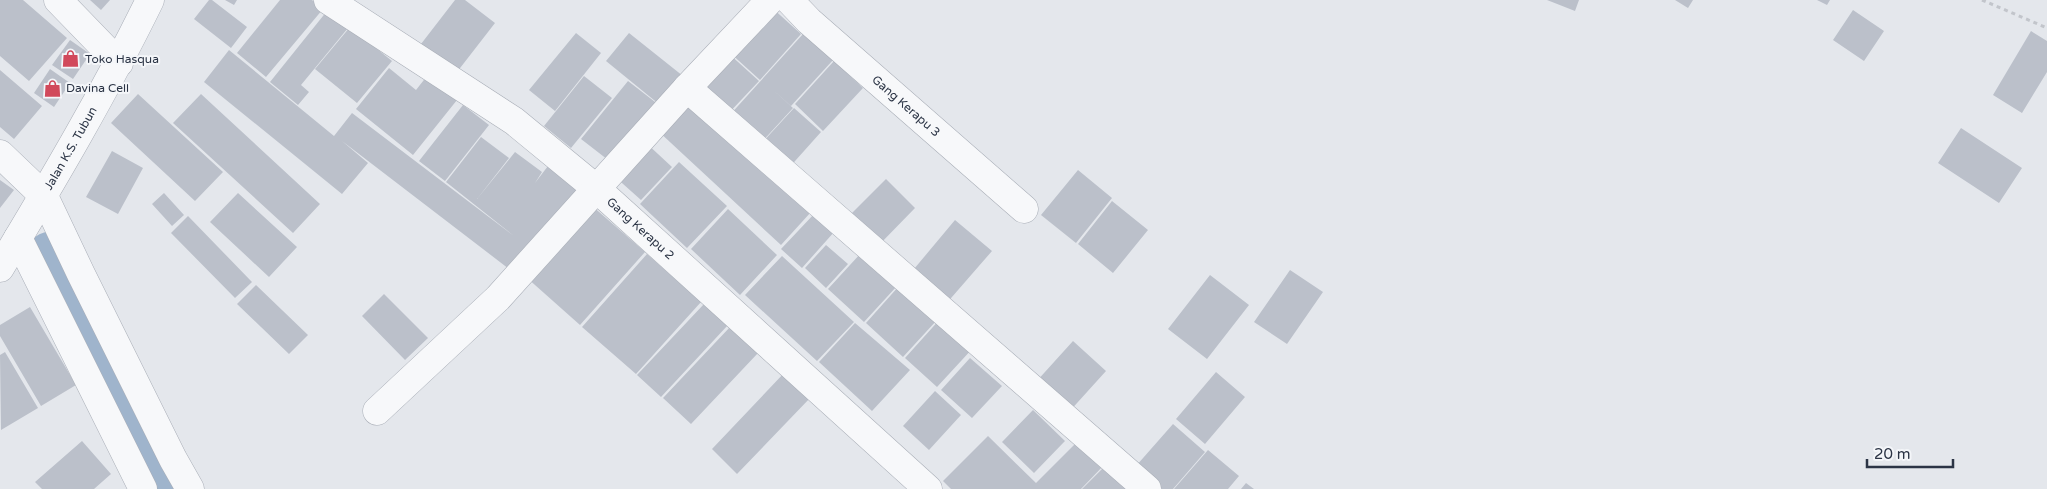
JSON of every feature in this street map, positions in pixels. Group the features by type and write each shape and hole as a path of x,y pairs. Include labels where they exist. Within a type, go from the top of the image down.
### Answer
{"street":[{"path":"58,0 119,63"},
{"name":"Jalan K.S. Tubun","path":"0,268 44,196 119,63 150,0"},
{"name":"Gang Kerapu 2","path":"328,0 514,121 598,190 928,489"},
{"path":"377,411 498,298 598,190 687,88 770,0"},
{"name":"Gang Kerapu 3","path":"789,0 809,21 1024,208"},
{"path":"687,88 1147,489"},
{"path":"0,154 44,196 190,489"},
{"path":"18,238 143,489"}],"path":[{"path":"1982,0 2047,28"}],"building":[{"path":"0,0 23,0 67,38 29,81 0,56"},
{"path":"90,0 110,0 101,10"},
{"path":"209,0 212,0 247,27 231,48 194,19"},
{"path":"225,0 237,0 234,5"},
{"path":"280,0 312,0 323,9 266,77 237,53"},
{"path":"455,0 465,0 495,23 457,72 421,44"},
{"path":"1547,0 1579,0 1575,11"},
{"path":"1675,0 1693,0 1688,8"},
{"path":"1817,0 1830,0 1827,5"},
{"path":"770,6 801,34 760,80 728,51"},
{"path":"1853,10 1884,31 1864,61 1833,40"},
{"path":"327,11 348,28 301,85 309,92 298,105 270,82"},
{"path":"350,27 392,61 357,103 315,69"},
{"path":"2031,31 2047,41 2047,72 2022,113 1993,95"},
{"path":"576,33 601,53 555,111 529,90"},
{"path":"629,33 683,76 660,105 606,61"},
{"path":"803,34 833,60 791,106 771,88 793,108 759,145 728,117"},
{"name":"Toko Hasqua","path":"70,40 90,54 73,79 52,65"},
{"path":"229,50 334,136 352,113 514,236 446,182 481,137 509,158 477,199 515,152 542,172 535,183 548,166 579,190 513,272 342,141 368,163 342,194 204,82"},
{"path":"727,52 759,81 727,115 695,87"},
{"path":"834,61 863,88 823,131 795,104"},
{"path":"389,68 416,90 427,76 457,100 413,155 356,109"},
{"name":"Davina Cell","path":"50,69 70,83 54,107 34,93"},
{"path":"0,70 42,106 14,139 0,127"},
{"path":"584,76 612,98 571,148 544,126"},
{"path":"628,81 659,105 612,163 581,139"},
{"path":"138,94 223,172 195,201 111,123"},
{"path":"201,94 320,204 293,233 173,123"},
{"path":"687,97 811,212 781,245 657,130"},
{"path":"463,105 489,125 445,181 419,161"},
{"path":"794,108 821,132 787,170 760,145"},
{"path":"1961,128 2022,168 1999,203 1938,163"},
{"path":"644,141 672,167 641,200 613,175"},
{"path":"112,151 143,168 118,214 86,197"},
{"path":"679,162 727,206 687,248 640,204"},
{"path":"1078,170 1112,198 1076,243 1041,215"},
{"path":"886,179 915,208 877,247 847,218"},
{"path":"0,180 14,190 0,208"},
{"path":"164,193 184,215 172,226 152,204"},
{"path":"238,193 297,247 269,277 210,222"},
{"path":"1112,201 1148,230 1113,273 1078,244"},
{"path":"591,205 645,252 580,325 526,277"},
{"path":"728,209 777,255 740,295 691,249"},
{"path":"815,213 835,231 802,268 781,249"},
{"path":"188,216 252,282 235,298 171,233"},
{"path":"955,220 992,251 945,305 909,275"},
{"path":"826,245 848,264 826,288 805,268"},
{"path":"861,253 897,286 864,322 828,289"},
{"path":"647,254 701,302 636,374 582,327"},
{"path":"782,256 854,322 817,361 745,295"},
{"path":"1290,270 1323,292 1287,344 1254,322"},
{"path":"1210,275 1249,305 1207,359 1168,329"},
{"path":"256,285 308,335 289,354 237,304"},
{"path":"899,286 937,320 903,357 866,323"},
{"path":"384,294 428,338 405,360 362,316"},
{"path":"704,304 728,325 661,397 637,375"},
{"path":"30,307 76,385 41,406 0,336 0,325"},
{"path":"941,318 973,348 937,387 905,358"},
{"path":"855,323 910,370 872,411 819,362"},
{"path":"730,327 758,353 691,424 663,398"},
{"path":"1073,341 1106,371 1068,413 1035,383"},
{"path":"5,352 38,408 1,430 0,355"},
{"path":"970,358 1002,386 972,418 941,390"},
{"path":"785,372 811,397 737,474 712,449"},
{"path":"1216,372 1245,397 1205,444 1176,419"},
{"path":"935,391 961,415 929,450 903,426"},
{"path":"1033,410 1065,441 1034,473 1002,442"},
{"path":"1173,424 1205,452 1173,489 1162,489 1136,466"},
{"path":"988,436 1036,483 1081,438 1106,463 1081,489 951,489 943,481"},
{"path":"82,441 111,474 94,489 42,489 35,482"},
{"path":"1208,450 1239,476 1228,489 1174,489"},
{"path":"1107,464 1133,489 1082,489"},
{"path":"1246,483 1254,489 1241,489"}],"waterway":[{"path":"51,257 170,489"}],"place":[{"name":"Toko Hasqua","path":"71,59"},
{"name":"Davina Cell","path":"52,88"}]}
